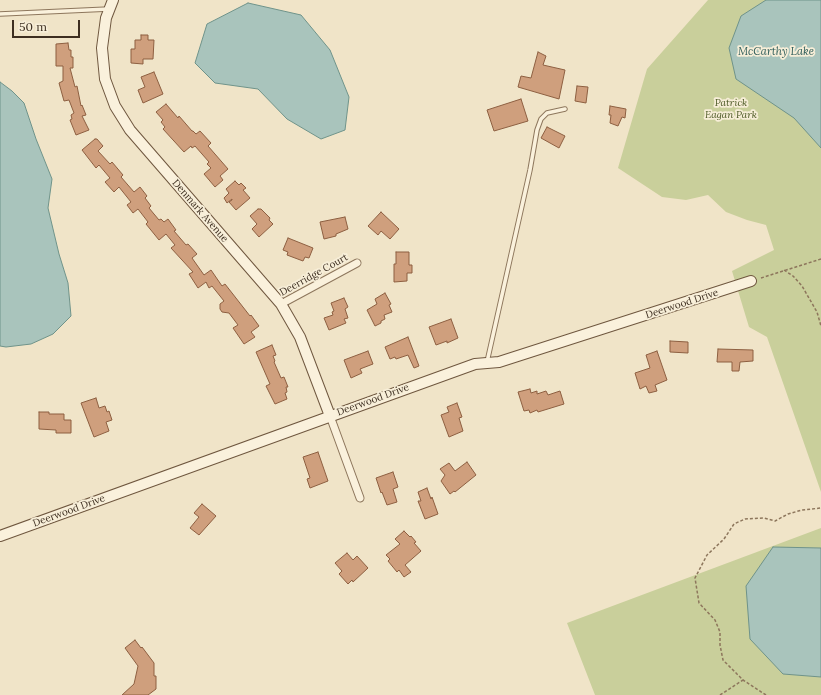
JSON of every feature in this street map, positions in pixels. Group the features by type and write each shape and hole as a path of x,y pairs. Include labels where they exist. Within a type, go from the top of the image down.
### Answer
{"street":[{"name":"Denmark Avenue","path":"111,4 106,18 102,48 105,79 115,106 130,130 281,304 300,337 330,416"},
{"name":"Deerridge Court","path":"281,304 358,262"},
{"name":"Deerwood Drive","path":"0,536 475,364 499,362 751,282"},
{"path":"330,416 360,498"}],"lane":[{"path":"0,14 111,4"},
{"path":"487,363 530,170 537,130 541,118 547,113 565,109"}],"path":[{"path":"751,282 821,259"},
{"path":"784,270 793,276 802,286 817,312 821,326"},
{"path":"766,695 743,680 723,660 720,645 720,632 716,620 699,603 695,578 707,555 724,539 734,524 745,519 764,518 775,521 788,514 802,510 821,508"},
{"path":"720,695 743,680"}],"green space":[{"name":"Patrick Eagan Park","path":"708,0 821,0 821,492 767,337 749,327 732,271 774,250 766,225 726,212 708,195 686,200 662,197 618,168 647,69"},
{"path":"821,528 821,695 595,695 567,623"}],"water":[{"name":"McCarthy Lake","path":"766,0 821,0 821,148 794,118 736,79 729,48 741,16"},
{"path":"248,3 301,15 330,50 349,97 345,130 321,139 287,119 258,89 215,83 195,63 207,24"},
{"path":"0,82 24,103 52,179 48,208 59,254 68,283 71,316 53,334 31,344 6,347 0,346"},
{"path":"773,547 821,548 821,677 783,674 750,639 746,586"}],"building":[{"path":"141,35 148,35 148,40 154,40 153,59 143,59 143,64 131,63 131,49 135,49 135,40 141,40"},
{"path":"68,43 69,50 71,50 71,57 73,57 73,68 70,68 75,87 77,86 81,106 82,105 86,115 82,116 89,130 76,135 70,120 72,119 71,115 74,113 69,100 64,101 59,83 63,81 63,66 56,66 56,44"},
{"path":"538,52 546,56 543,65 565,70 559,99 518,87 521,76 531,78"},
{"path":"154,72 163,94 143,103 138,90 145,87 141,77"},
{"path":"577,86 588,87 586,103 575,101"},
{"path":"521,99 528,121 494,131 487,110"},
{"path":"166,104 192,131 196,134 200,131 211,143 208,146 228,169 220,176 223,180 215,187 204,174 211,168 207,164 209,162 195,146 192,148 191,146 184,152 163,129 165,127 161,122 163,120 156,112"},
{"path":"610,106 626,109 625,118 622,117 618,126 610,123"},
{"path":"547,127 565,136 559,148 541,138"},
{"path":"97,139 103,146 98,151 110,164 112,162 123,175 121,177 134,192 140,187 147,196 145,198 151,206 149,208 159,220 161,219 164,222 168,219 176,230 174,231 186,245 188,244 197,254 192,258 204,275 211,270 222,286 225,284 250,316 251,315 259,326 251,332 255,337 244,344 233,328 238,325 229,313 222,312 220,309 220,304 224,301 212,286 209,288 206,282 198,288 189,274 193,272 171,248 175,245 166,234 159,240 146,224 148,222 138,209 133,213 127,205 131,202 119,187 114,192 105,182 110,178 99,165 96,168 82,150"},
{"path":"235,181 239,185 241,183 246,188 243,190 250,198 236,210 229,202 232,199 227,203 224,198 229,193 226,189"},
{"path":"258,209 261,209 270,218 269,220 273,224 259,237 252,229 257,224 250,216"},
{"path":"381,212 399,229 390,239 381,231 378,235 368,226"},
{"path":"345,217 348,229 336,234 336,236 324,239 320,222"},
{"path":"288,238 313,248 309,258 305,257 303,261 287,255 288,252 283,250"},
{"path":"396,252 409,252 409,265 412,265 412,273 407,273 407,281 394,282"},
{"path":"385,293 391,304 389,305 392,312 384,315 385,319 375,326 367,310 377,304 375,299"},
{"path":"344,298 348,307 345,309 348,318 344,319 346,323 329,330 324,318 333,315 332,312 334,311 331,303"},
{"path":"451,319 458,338 447,343 447,341 436,345 429,327"},
{"path":"408,337 419,366 414,368 408,355 396,359 395,357 390,359 385,347"},
{"path":"670,341 688,342 688,353 670,352"},
{"path":"272,345 276,355 273,356 274,362 281,378 284,377 288,387 286,387 287,392 285,393 287,399 275,404 266,386 270,384 256,352"},
{"path":"718,349 753,350 753,361 740,362 739,371 732,371 732,362 717,362"},
{"path":"368,351 373,364 360,369 362,373 351,378 344,360"},
{"path":"657,351 667,380 655,385 657,391 649,393 646,386 640,389 635,373 650,368 646,355"},
{"path":"530,389 531,393 537,391 537,394 546,391 548,395 560,391 564,404 538,412 537,410 530,413 529,410 524,411 518,392"},
{"path":"96,398 99,408 105,406 107,412 109,411 112,420 106,422 109,431 94,437 81,403"},
{"path":"457,403 462,417 459,418 463,431 449,437 441,415 449,412 447,407"},
{"path":"39,412 64,414 64,420 71,420 71,433 56,433 56,430 39,429"},
{"path":"318,452 328,481 310,488 307,479 310,478 303,457"},
{"path":"467,462 476,475 455,492 454,491 450,494 441,481 445,475 440,469 449,463 455,471"},
{"path":"393,472 398,487 393,489 397,502 387,505 376,478"},
{"path":"427,488 438,514 425,519 418,501 421,501 418,492"},
{"path":"202,504 216,516 199,535 190,528 199,517 194,513"},
{"path":"404,531 410,537 411,536 416,542 414,543 421,551 405,565 411,572 404,577 399,570 397,572 388,561 390,559 386,555 400,544 395,539"},
{"path":"347,553 353,560 357,556 368,568 353,582 352,580 348,584 339,574 342,571 335,563"},
{"path":"135,640 154,663 156,689 148,695 122,695 134,684 138,666 125,648"}]}
